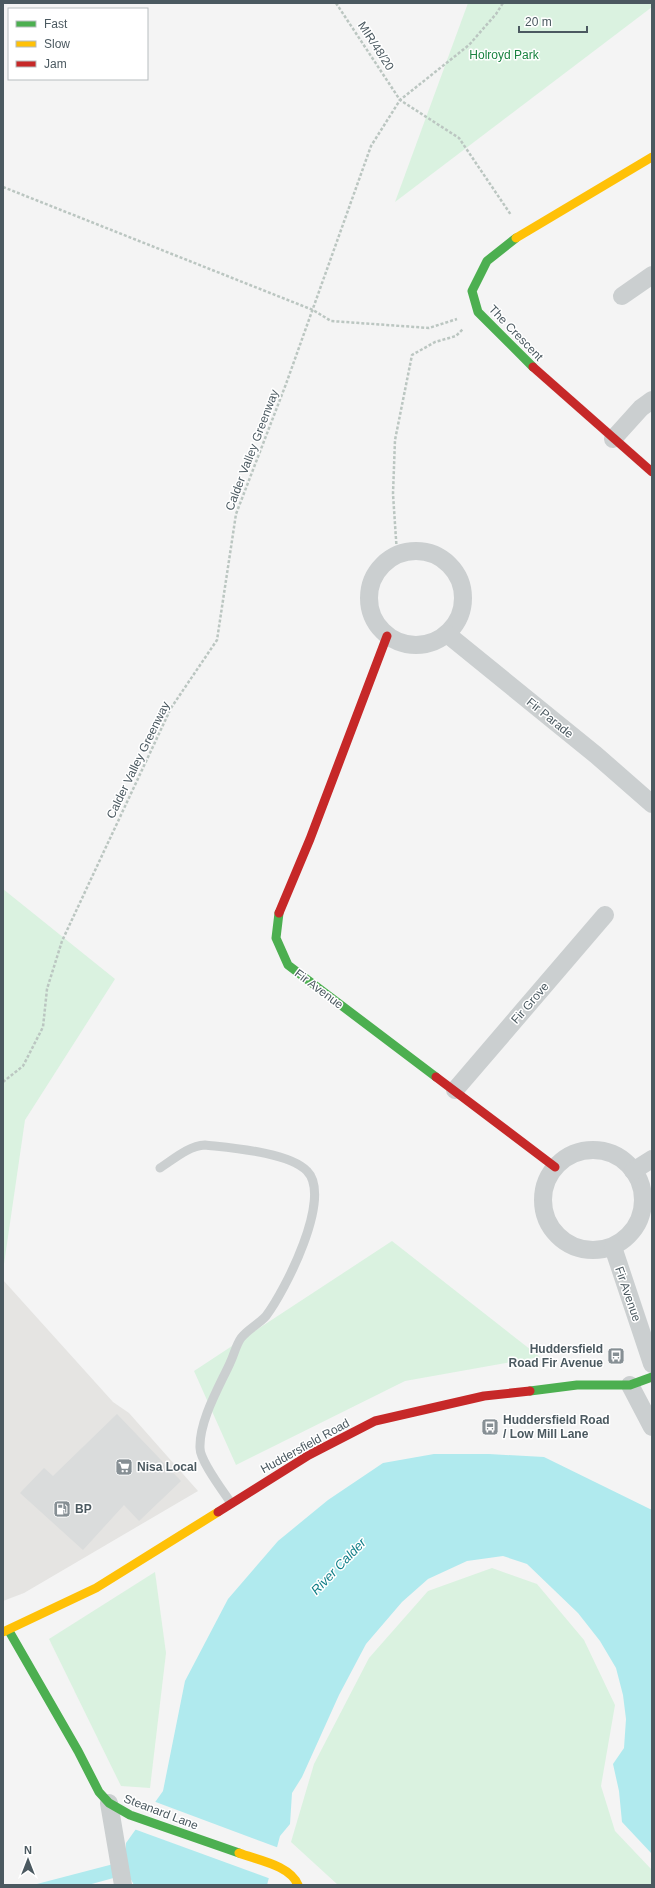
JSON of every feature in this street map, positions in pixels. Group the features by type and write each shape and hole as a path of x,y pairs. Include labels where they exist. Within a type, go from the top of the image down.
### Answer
{"main road":[{"name":"The Crescent","path":"651,159 523,233 487,261 472,291 478,312 521,357 652,472"},
{"name":"Fir Avenue","path":"387,636 310,839 278,914 276,938 288,965 555,1167"},
{"name":"Huddersfield Road","path":"6,1632 96,1588 309,1456 375,1421 484,1396 577,1386 630,1385 652,1377"},
{"name":"Steanard Lane","path":"6,1632 78,1751 99,1792 108,1804 130,1815 280,1868 295,1878 298,1885"}],"street":[{"path":"622,296 652,275"},
{"path":"613,439 641,408 652,400"},
{"path":"412,550 427,551 441,557 452,566 460,579 463,594 462,609 456,622 446,634 433,642 417,645 401,643 387,636 377,626 371,613 368,599 370,585 376,572 385,561 397,554 412,550"},
{"name":"Fir Parade","path":"446,634 596,755 652,804"},
{"name":"Fir Grove","path":"455,1090 605,915"},
{"path":"595,1150 610,1153 623,1160 633,1171 640,1185 643,1199 641,1214 635,1228 625,1239 612,1247 596,1251 579,1249 564,1242 552,1230 544,1215 542,1198 546,1181 555,1167 566,1157 580,1152 595,1150"},
{"path":"633,1171 652,1159"},
{"name":"Fir Avenue","path":"612,1247 652,1364"},
{"path":"630,1385 652,1427"},
{"path":"108,1804 123,1885"}],"lane":[{"path":"160,1168 189,1149 205,1144 255,1151 292,1161 307,1171 314,1182 315,1204 311,1223 280,1295 265,1317 242,1338 209,1411 201,1433 200,1449 207,1466 231,1503"}],"path":[{"name":"MIR/48/20","path":"336,3 400,100"},
{"name":"Calder Valley Greenway","path":"3,1082 23,1066 43,1026 46,989 62,941 171,708 217,640 236,514 313,310 371,146 400,100 468,45 496,14 503,3"},
{"path":"400,100 459,138 523,233"},
{"path":"3,187 313,310 331,321 429,328 478,312"},
{"path":"397,554 393,494 395,440 412,356 435,342 456,336 478,312"}],"shaded area":[{"path":"3,1280 113,1402 129,1413 198,1491 24,1593 3,1601"}],"green space":[{"name":"Holroyd Park","path":"468,3 652,3 652,7 395,202"},
{"path":"3,889 115,979 25,1120 3,1271"},
{"path":"392,1241 540,1357 405,1381 236,1465 194,1371"},
{"path":"492,1568 537,1584 584,1640 615,1705 601,1786 615,1831 652,1870 652,1885 338,1885 291,1842 314,1764 369,1658 428,1591"},
{"path":"155,1572 166,1653 150,1788 121,1786 49,1639"}],"water":[{"name":"River Calder","path":"434,1454 489,1454 544,1457 652,1510 652,1854 622,1822 619,1791 613,1764 624,1748 626,1719 623,1695 616,1668 600,1641 578,1613 527,1564 503,1556 467,1561 428,1579 402,1602 366,1644 339,1695 302,1777 292,1793 290,1824 280,1836 267,1885 134,1885 128,1874 88,1885 33,1885 125,1861 126,1843 163,1791 185,1681 228,1599 278,1541 328,1500 383,1463"}],"pier":[{"path":"153,1801 279,1848 271,1879 134,1829"}],"building":[{"path":"117,1414 181,1481 139,1521 124,1505 83,1550 20,1493 44,1468 53,1476"}],"traffic: fast":[{"path":"516,238 487,261 472,291 478,312 533,367"},
{"path":"279,913 276,938 288,965 436,1077"},
{"path":"530,1391 577,1385 630,1385 652,1377"},
{"path":"9,1631 78,1751 99,1792 109,1803 130,1815 239,1853"}],"traffic: slow":[{"path":"516,238 652,157"},
{"path":"3,1632 96,1588 218,1512"},
{"path":"239,1853 281,1868 294,1878 298,1885"}],"traffic: jam":[{"path":"533,367 652,472"},
{"path":"279,913 310,839 387,636"},
{"path":"436,1077 555,1167"},
{"path":"218,1512 309,1455 375,1421 484,1396 530,1391"}],"place":[{"name":"Huddersfield Road Fir Avenue","path":"616,1356"},
{"name":"Huddersfield Road / Low Mill Lane","path":"490,1427"},
{"name":"Nisa Local","path":"124,1467"},
{"name":"BP","path":"62,1509"}]}
